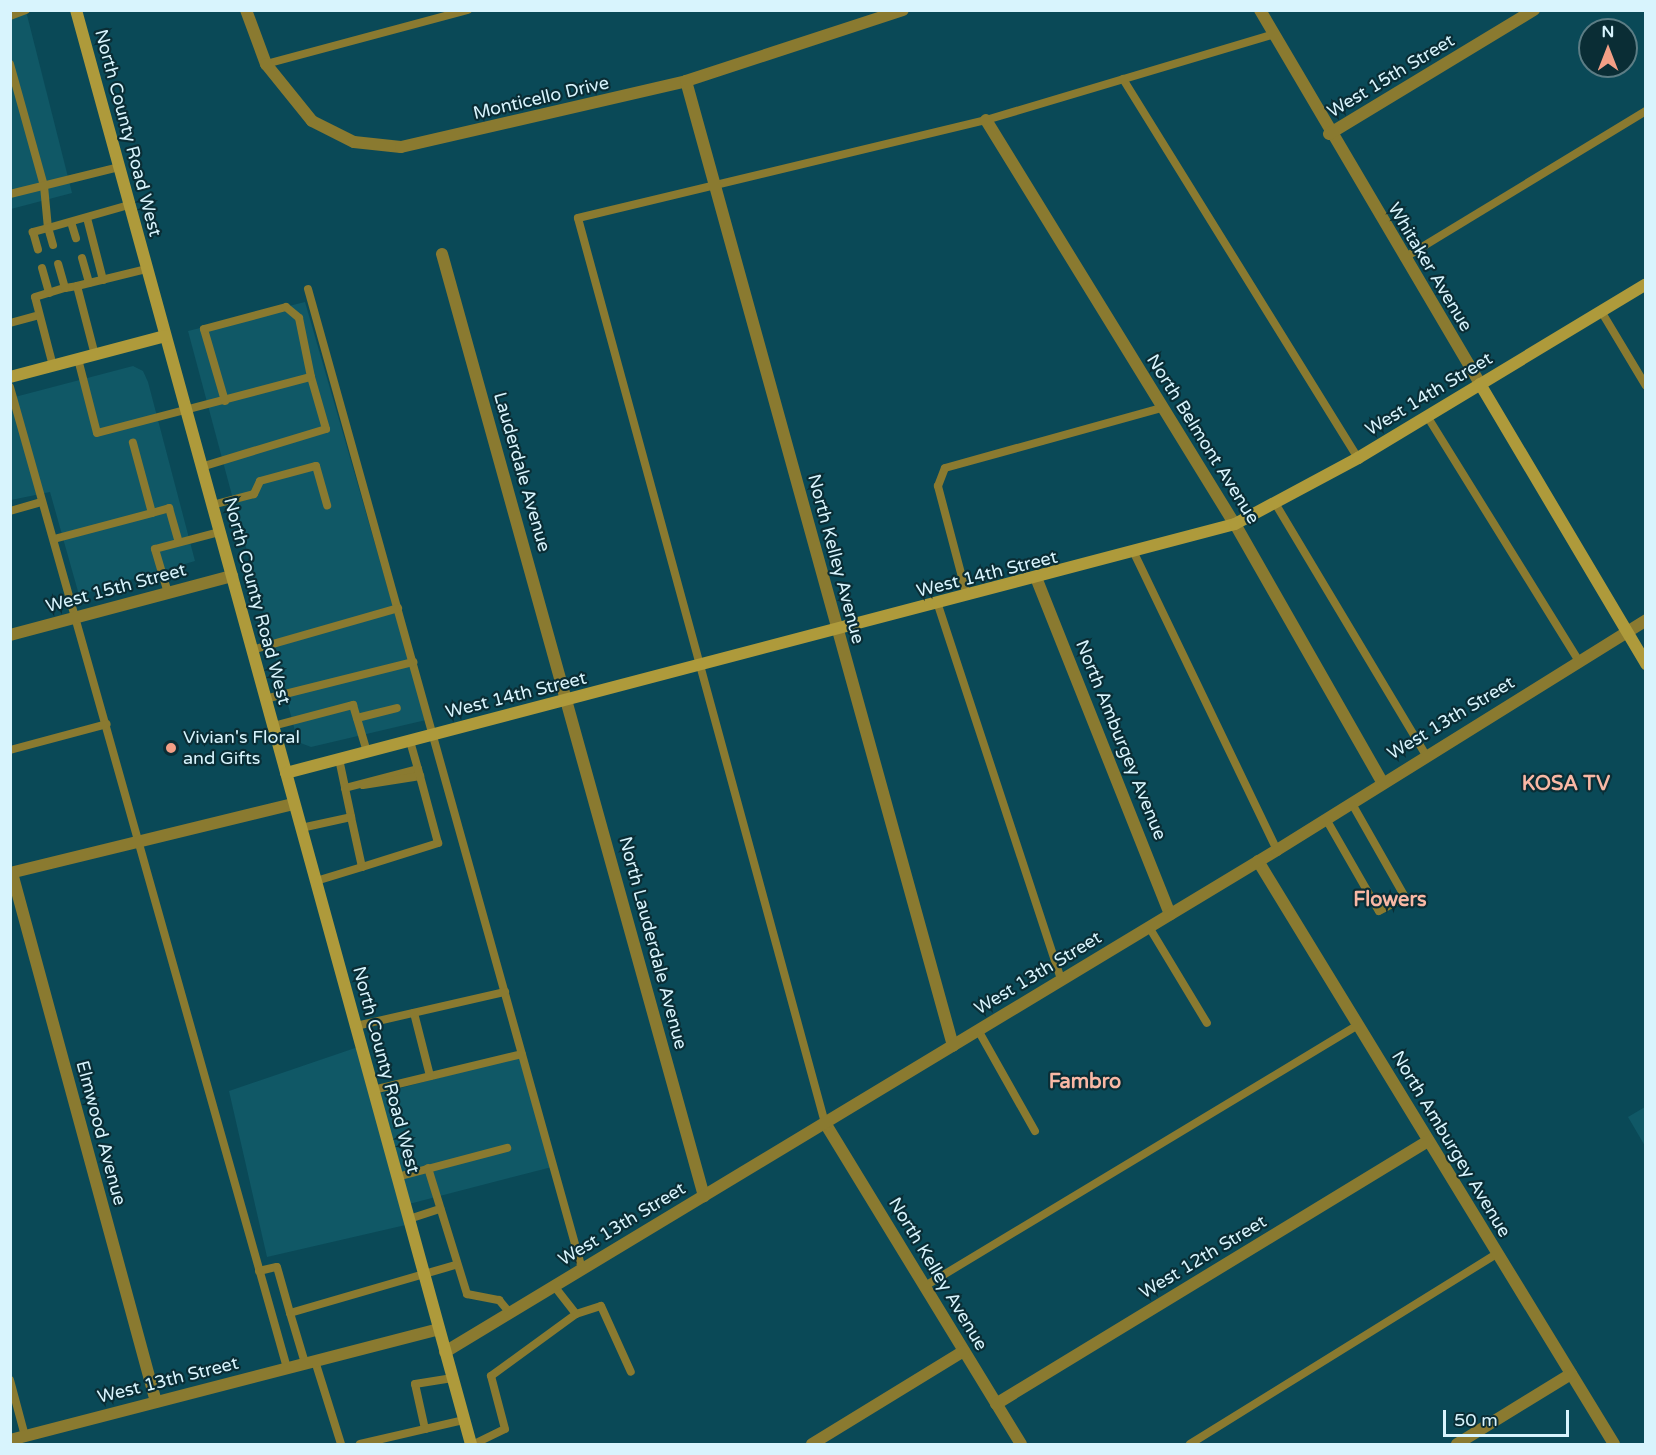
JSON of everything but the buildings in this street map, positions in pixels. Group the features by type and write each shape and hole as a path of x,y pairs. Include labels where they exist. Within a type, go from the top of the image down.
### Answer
{"street":[{"name":"North County Road West","path":"76,10 445,1352 473,1444"},
{"name":"Monticello Drive","path":"246,10 266,64 312,121 378,147 424,144 686,81 903,10"},
{"name":"Whitaker Avenue","path":"1260,10 1329,134 1646,664"},
{"name":"West 15th Street","path":"1329,134 1534,10"},
{"name":"North Kelley Avenue","path":"686,81 953,1046"},
{"name":"North Belmont Avenue","path":"986,120 1235,524 1382,782"},
{"name":"Lauderdale Avenue","path":"442,254 568,700"},
{"name":"West 14th Street","path":"286,773 1135,555 1235,524 1358,458 1646,284"},
{"path":"10,377 165,336"},
{"name":"West 15th Street","path":"10,635 232,576"},
{"name":"North Amburgey Avenue","path":"1037,580 1170,914"},
{"name":"West 13th Street","path":"445,1352 1277,850 1382,782 1646,620"},
{"name":"North Lauderdale Avenue","path":"568,700 704,1196"},
{"path":"11,873 138,840 294,804"},
{"name":"North Amburgey Avenue","path":"1258,861 1614,1444"},
{"name":"Elmwood Avenue","path":"11,873 156,1402"},
{"name":"North Kelley Avenue","path":"825,1122 1021,1444"},
{"name":"West 12th Street","path":"996,1404 1428,1141"},
{"name":"West 13th Street","path":"10,1440 439,1329"},
{"path":"812,1444 964,1351"},
{"path":"1457,1444 1571,1374"}],"lane":[{"path":"10,16 26,10"},
{"path":"266,64 468,10"},
{"path":"825,1122 578,218 714,182 986,120 1272,34"},
{"path":"10,64 14,90 44,186 48,228 53,245"},
{"path":"1123,79 1358,458"},
{"path":"1404,258 1646,111"},
{"path":"10,194 119,167"},
{"path":"38,249 33,232 129,205"},
{"path":"87,218 103,280"},
{"path":"71,222 76,238"},
{"path":"82,258 89,283"},
{"path":"58,264 65,288"},
{"path":"42,268 49,293"},
{"path":"53,366 34,297 147,269"},
{"path":"77,286 95,355"},
{"path":"308,290 582,1269"},
{"path":"201,467 326,429 311,377 299,318 286,307 204,329 225,401"},
{"path":"1601,311 1646,386"},
{"path":"10,323 39,315"},
{"path":"78,359 97,433 186,412 311,377"},
{"path":"10,387 42,502 79,617 138,840 287,1368"},
{"path":"967,598 938,486 945,468 1162,408"},
{"path":"1427,416 1579,661"},
{"path":"133,443 152,513"},
{"path":"212,505 254,494 260,481 316,466 327,506"},
{"path":"10,511 42,502"},
{"path":"1275,503 1426,755"},
{"path":"54,538 169,508 180,542"},
{"path":"168,593 155,549 219,532"},
{"path":"1135,555 1277,850"},
{"path":"938,605 1061,980"},
{"path":"252,650 398,608"},
{"path":"266,699 413,663"},
{"path":"273,726 353,705 368,752"},
{"path":"357,718 397,708"},
{"path":"10,750 107,724"},
{"path":"316,881 438,843 410,741"},
{"path":"339,759 362,867"},
{"path":"345,788 419,773"},
{"path":"1326,819 1379,911 1405,897 1351,802"},
{"path":"301,828 351,817"},
{"path":"1149,927 1207,1023"},
{"path":"356,1026 505,992"},
{"path":"414,1012 430,1076"},
{"path":"925,1287 1358,1025"},
{"path":"978,1030 1035,1131"},
{"path":"373,1090 522,1054"},
{"path":"397,1177 507,1148"},
{"path":"428,1168 455,1265 467,1294 499,1300 510,1313"},
{"path":"409,1219 440,1209"},
{"path":"1190,1444 1497,1254"},
{"path":"290,1313 424,1276 455,1265"},
{"path":"259,1271 277,1267 290,1313 341,1444"},
{"path":"555,1286 576,1314"},
{"path":"473,1444 505,1430 491,1376 576,1314 601,1305 631,1372"},
{"path":"425,1429 415,1384 453,1378"},
{"path":"10,1380 26,1436"},
{"path":"360,1444 464,1420"}],"shaded area":[{"path":"11,11 26,11 72,193 11,209"},
{"path":"305,302 426,720 311,747 298,742 188,331"},
{"path":"133,366 143,371 148,382 195,561 79,595 50,492 11,500 11,398"},
{"path":"361,1046 375,1095 520,1056 552,1167 405,1205 410,1224 267,1257 229,1091"},
{"path":"1645,1107 1645,1146 1628,1117"}],"place":[{"name":"Vivian's Floral and Gifts","path":"171,748"}],"district":[{"name":"KOSA TV","path":"1566,784"},
{"name":"Flowers","path":"1390,900"},
{"name":"Fambro","path":"1085,1082"}]}
